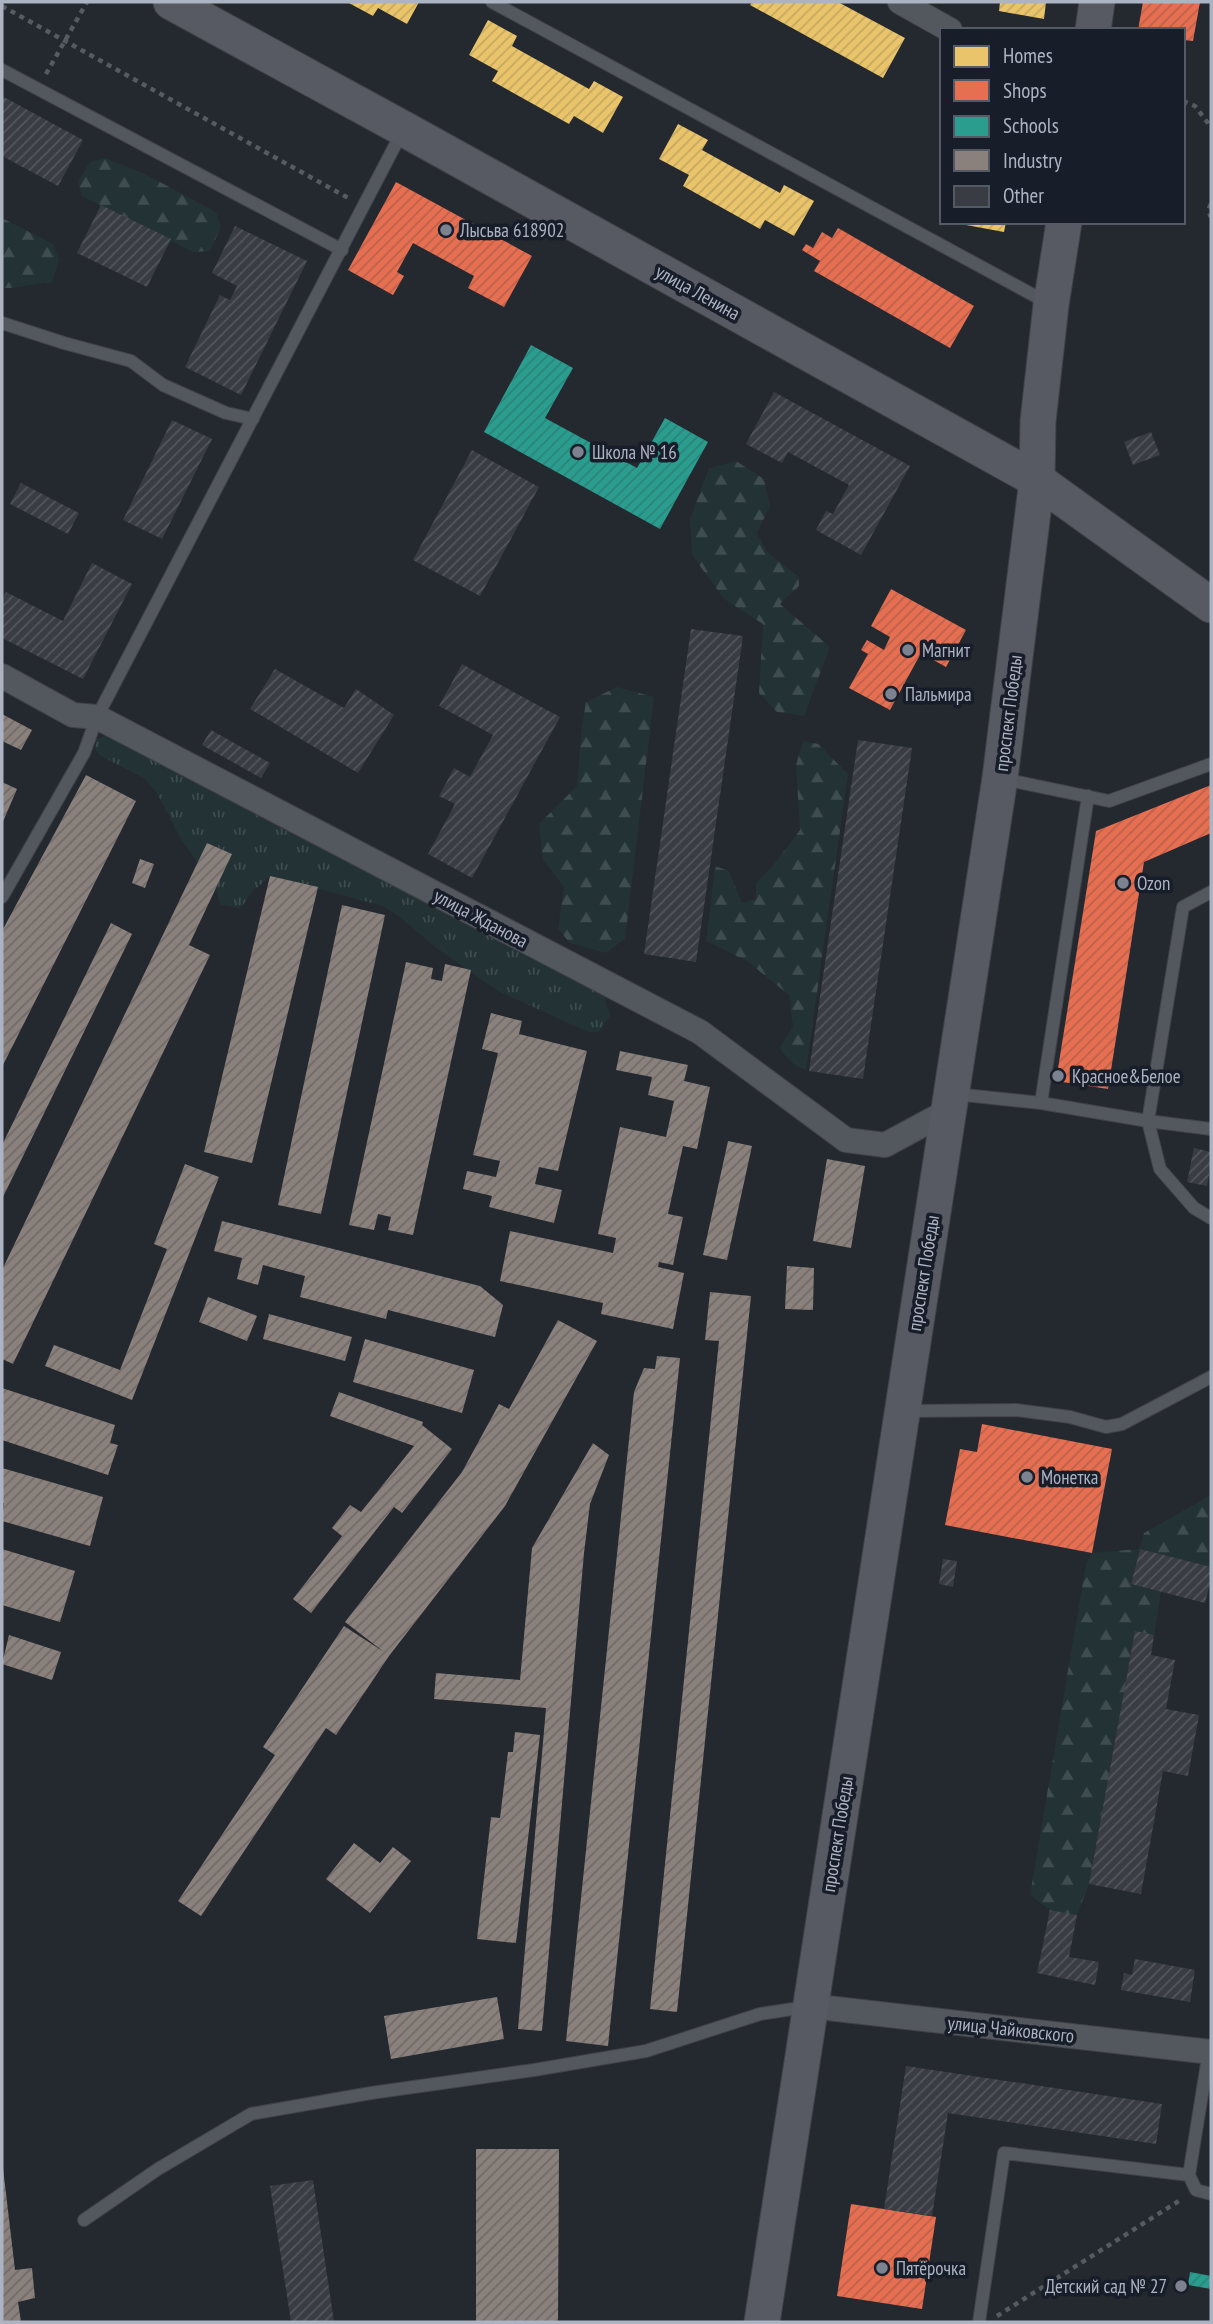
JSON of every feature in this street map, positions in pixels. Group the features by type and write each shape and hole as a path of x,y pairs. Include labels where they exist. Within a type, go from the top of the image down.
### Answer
{"street":[{"name":"улица Ленина","path":"171,2 1037,480 1211,606"},
{"path":"900,2 946,28"},
{"path":"1093,28 1097,2"},
{"name":"проспект Победы","path":"762,2322 1000,778 1037,480 1038,421 1051,305 1064,224"},
{"name":"улица Жданова","path":"2,676 73,715 97,717 700,1032 846,1140 885,1145 949,1102"},
{"name":"улица Чайковского","path":"810,2006 1210,2051"}],"lane":[{"path":"492,2 1051,305"},
{"path":"2,70 341,250"},
{"path":"2,897 84,753 97,717 404,129"},
{"path":"2,323 131,361 163,385 226,413 253,419"},
{"path":"1000,778 1109,801 1211,764"},
{"path":"1041,1103 1088,796"},
{"path":"1211,892 1183,906 1148,1121 1160,1169 1194,1208 1211,1218"},
{"path":"949,1102 1041,1103 1211,1129"},
{"path":"902,1410 1016,1410 1107,1427 1122,1424 1211,1377"},
{"path":"84,2220 158,2169 251,2114 370,2093 646,2052 760,2014 810,2006"},
{"path":"1210,2051 1189,2175 1196,2190 1211,2194"},
{"path":"979,2322 1004,2153 1189,2175"}],"path":[{"path":"37,89 87,2"},
{"path":"2,6 364,206"},
{"path":"1185,102 1195,106 1211,128"},
{"path":"1211,204 1208,210 1211,217"},
{"path":"988,2322 1196,2190"}],"green space":[{"path":"105,158 143,173 216,212 221,227 210,251 193,252 82,196 78,181 90,162"},
{"path":"2,218 53,244 59,260 52,282 2,288"},
{"path":"736,461 764,479 770,506 757,533 767,552 799,577 799,586 780,604 830,647 804,716 777,712 759,693 763,624 724,599 692,555 690,519 709,468"},
{"path":"617,687 654,697 625,939 606,953 570,943 558,929 564,887 543,860 539,824 577,786 586,702"},
{"path":"110,734 148,749 158,763 209,782 236,804 604,995 610,1016 599,1032 588,1032 498,991 383,906 270,876 251,893 241,908 220,905 216,888 232,854 208,843 198,863 182,841 157,793 145,779 99,755 95,749 96,739"},
{"path":"803,741 818,744 848,774 806,1070 791,1062 780,1048 793,1026 789,995 747,961 706,941 715,866 729,871 742,903 756,899 756,883 800,830 796,765"},
{"path":"1211,1495 1211,1567 1139,1549 1144,1533"},
{"path":"1139,1549 1131,1584 1161,1592 1154,1635 1135,1632 1089,1884 1077,1915 1050,1910 1030,1895 1086,1564 1092,1553"}],"building: Homes":[{"path":"347,2 419,2 407,24 378,8 373,16"},
{"path":"752,2 838,2 905,38 883,78 750,5"},
{"path":"1000,2 1046,2 1044,19 999,11"},
{"path":"488,20 517,36 512,46 589,89 594,81 623,97 603,133 574,116 569,124 492,81 498,71 469,55"},
{"path":"678,124 708,140 702,150 780,193 784,185 814,201 794,236 765,220 760,229 683,186 689,175 659,159"},
{"path":"961,224 1006,224 1004,232"}],"building: Shops":[{"path":"1143,2 1200,2 1193,41 1185,40 1185,28 1138,28"},
{"path":"396,182 532,256 504,307 468,288 474,276 413,243 397,272 404,276 393,295 348,270"},
{"path":"838,228 974,306 950,348 814,271 820,261 802,250 806,244 813,248 822,232 832,238"},
{"name":"Магнит","path":"891,589 966,630 946,667 921,653 890,710 849,688 868,654 861,650 867,640 884,650 890,637 871,626"},
{"path":"1211,785 1211,833 1144,862 1108,1089 1056,1081 1096,831"},
{"path":"982,1424 1112,1449 1092,1553 945,1525 960,1449 977,1452"},
{"path":"851,2204 936,2217 922,2309 837,2296"}],"building: Schools":[{"path":"531,345 573,368 545,418 637,468 665,418 708,442 660,529 484,432"},
{"path":"1190,2272 1211,2276 1211,2289 1188,2285"}],"building: Industry":[{"path":"2,714 32,730 21,750 2,741"},
{"path":"86,775 136,801 2,1067 2,931"},
{"path":"2,782 17,789 2,824"},
{"path":"207,843 232,854 189,945 210,955 13,1364 2,1359 2,1270"},
{"path":"140,859 154,864 145,888 132,883"},
{"path":"270,876 318,887 252,1163 204,1152"},
{"path":"342,905 385,915 321,1214 278,1205"},
{"path":"111,923 132,934 2,1199 2,1145"},
{"path":"406,962 433,968 431,979 442,981 445,964 471,970 413,1235 388,1230 391,1217 378,1214 374,1230 349,1225"},
{"path":"491,1013 522,1021 519,1034 587,1051 558,1171 539,1167 535,1184 562,1190 554,1223 489,1207 492,1196 463,1189 467,1171 496,1177 500,1161 473,1155 498,1053 482,1049"},
{"path":"620,1051 688,1065 684,1081 710,1087 697,1149 683,1146 668,1214 683,1217 673,1265 659,1262 658,1267 684,1273 673,1329 601,1314 603,1303 500,1281 510,1231 613,1253 616,1238 598,1234 620,1127 666,1137 674,1101 648,1095 652,1077 616,1070"},
{"path":"728,1141 752,1146 727,1260 703,1255"},
{"path":"827,1159 865,1166 851,1248 813,1241"},
{"path":"185,1164 219,1177 132,1400 45,1366 54,1345 120,1370 167,1249 154,1244"},
{"path":"222,1221 480,1286 503,1305 495,1337 388,1310 386,1319 300,1297 305,1276 263,1265 258,1285 237,1279 242,1258 214,1251"},
{"path":"787,1266 814,1268 813,1310 785,1309"},
{"path":"710,1292 751,1296 677,2012 650,2009 719,1341 705,1340"},
{"path":"208,1297 257,1316 247,1341 199,1322"},
{"path":"269,1314 352,1337 345,1361 263,1339"},
{"path":"558,1320 597,1341 505,1506 389,1656 336,1735 326,1728 201,1916 178,1901 275,1755 263,1747 344,1626 384,1652 345,1622 462,1472 499,1404 509,1409"},
{"path":"365,1339 474,1370 462,1413 353,1382"},
{"path":"657,1356 680,1358 608,2046 566,2041 634,1392 644,1368 655,1369"},
{"path":"2,1388 115,1425 110,1443 118,1445 108,1475 2,1440"},
{"path":"339,1392 423,1422 422,1425 452,1449 402,1513 394,1507 311,1613 293,1599 342,1536 332,1528 350,1505 361,1512 414,1446 330,1416"},
{"path":"593,1443 609,1455 590,1504 584,1553 542,2031 518,2029 546,1708 434,1699 436,1673 520,1680 532,1548"},
{"path":"2,1468 103,1497 90,1546 2,1521"},
{"path":"2,1549 75,1571 60,1622 2,1605"},
{"path":"9,1635 61,1652 52,1680 2,1664"},
{"path":"515,1732 540,1735 516,1943 477,1939 491,1817 500,1818 508,1752 513,1752"},
{"path":"354,1843 380,1863 393,1847 411,1861 370,1913 326,1879"},
{"path":"497,1997 504,2039 391,2059 384,2016"},
{"path":"476,2149 559,2149 558,2322 476,2322"},
{"path":"2,2168 15,2270 32,2268 35,2298 18,2302 21,2322 2,2322"}],"building: Other":[{"path":"2,96 83,140 58,186 2,156"},
{"path":"101,205 171,239 147,287 77,253"},
{"path":"235,226 307,261 241,395 185,367 220,295 230,300 237,286 212,273"},
{"path":"774,392 910,466 861,555 816,530 826,511 833,514 849,485 788,452 782,463 746,444"},
{"path":"172,420 212,439 162,539 123,520"},
{"path":"1151,432 1160,455 1133,465 1124,442"},
{"path":"472,450 539,487 480,596 413,560"},
{"path":"21,483 79,513 68,534 10,504"},
{"path":"92,563 132,584 83,679 2,638 2,600 6,592 63,621"},
{"path":"691,629 743,636 696,962 644,954"},
{"path":"462,664 560,717 472,878 428,854 455,804 439,796 454,768 470,777 493,735 439,706"},
{"path":"275,669 344,708 356,689 394,715 358,773 250,709"},
{"path":"211,730 270,763 261,778 202,745"},
{"path":"858,740 912,748 863,1079 809,1071"},
{"path":"1194,1148 1211,1152 1207,1186 1187,1182"},
{"path":"1140,1549 1211,1567 1205,1603 1131,1584"},
{"path":"943,1559 957,1561 953,1587 939,1584"},
{"path":"1135,1631 1154,1635 1151,1655 1175,1660 1166,1709 1199,1715 1188,1776 1163,1771 1141,1894 1089,1884"},
{"path":"1050,1910 1077,1915 1069,1957 1099,1962 1095,1985 1037,1973"},
{"path":"1135,1959 1195,1970 1190,2002 1121,1990 1124,1973 1132,1975"},
{"path":"906,2066 1162,2104 1156,2144 948,2113 932,2216 884,2209"},
{"path":"313,2180 334,2322 291,2322 270,2186"}],"place":[{"name":"Лысьва 618902","path":"446,230"},
{"name":"Школа № 16","path":"578,452"},
{"name":"Магнит","path":"908,650"},
{"name":"Пальмира","path":"891,694"},
{"name":"Ozon","path":"1123,883"},
{"name":"Красное&Белое","path":"1058,1076"},
{"name":"Монетка","path":"1027,1477"},
{"name":"Пятёрочка","path":"882,2268"},
{"name":"Детский сад № 27","path":"1181,2286"}]}
